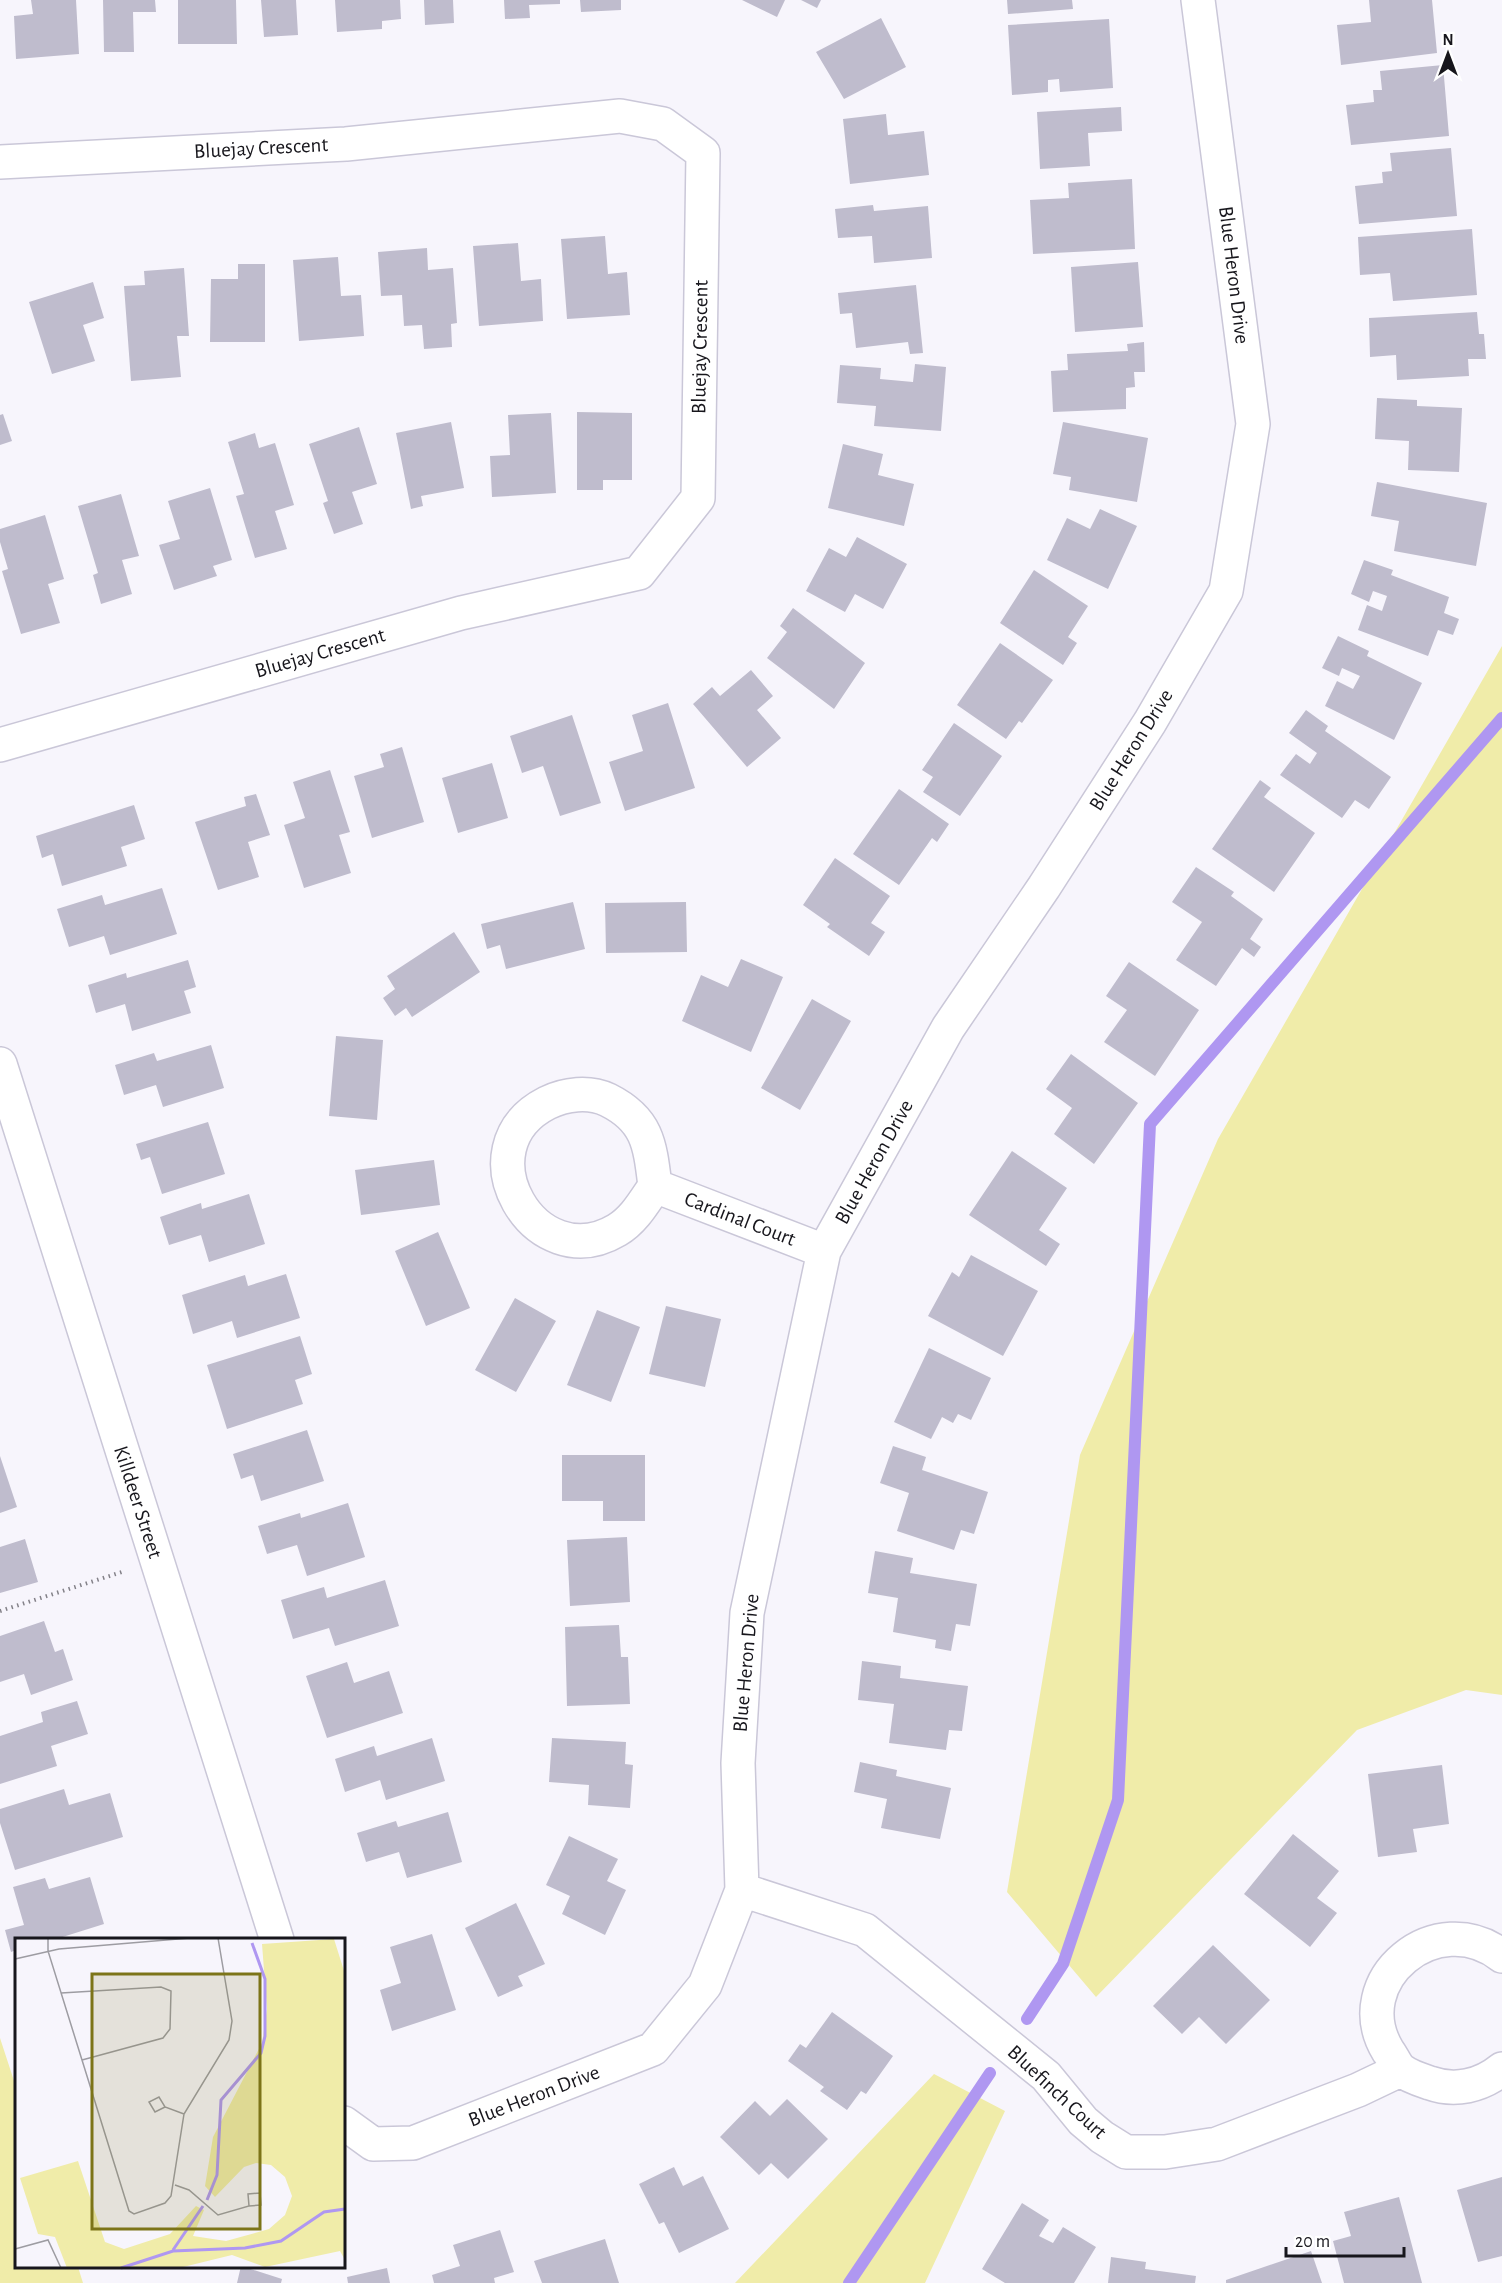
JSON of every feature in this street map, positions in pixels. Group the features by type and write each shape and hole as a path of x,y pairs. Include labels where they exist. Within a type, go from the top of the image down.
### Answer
{"street":[{"name":"Blue Heron Drive","path":"345,2125 373,2144 413,2143 653,2049 705,1985 742,1890 738,1763 747,1613 824,1251 948,1028 1044,887 1144,732 1227,591 1253,423 1198,0"},
{"name":"Bluejay Crescent","path":"0,162 346,144 620,116 663,124 703,153 698,498 639,573 461,613 0,745"},
{"name":"Killdeer Street","path":"0,1064 276,1938"},
{"path":"579,1094 602,1097 623,1108 639,1124 650,1144 655,1186 635,1215 616,1230 593,1239 567,1239 544,1230 524,1215 512,1194 507,1169 510,1146 520,1126 536,1108 556,1098 579,1094"},
{"name":"Cardinal Court","path":"655,1186 824,1251"},
{"name":"Bluefinch Court","path":"742,1890 865,1930 1046,2076 1083,2121 1102,2137 1126,2152 1165,2152 1218,2145 1358,2090 1400,2070"},
{"path":"1502,1956 1479,1943 1455,1938 1431,1941 1409,1952 1391,1970 1380,1993 1377,2018 1384,2043 1400,2070 1442,2088 1467,2087 1490,2079 1502,2069"}],"path":[{"path":"0,1611 157,1560"}],"shaded area":[{"path":"1502,646 1502,1695 1466,1690 1357,1730 1096,1997 1007,1892 1080,1455 1218,1139"},
{"path":"0,2038 15,2084 15,2268 78,2268 83,2283 0,2283"},
{"path":"934,2074 1005,2111 925,2283 735,2283"}],"building":[{"path":"31,0 76,0 79,54 16,59 14,16 33,14"},
{"path":"103,0 155,0 156,12 133,12 134,52 104,52"},
{"path":"178,0 236,0 237,44 178,44"},
{"path":"261,0 296,0 298,35 264,37"},
{"path":"335,0 400,0 401,19 382,21 382,29 337,32"},
{"path":"424,0 453,0 454,23 425,25"},
{"path":"504,0 560,0 560,4 529,5 530,18 505,19"},
{"path":"580,0 621,0 621,10 581,12"},
{"path":"742,0 785,0 777,17"},
{"path":"801,0 821,0 817,8"},
{"path":"1007,0 1072,0 1073,9 1008,14"},
{"path":"1369,0 1432,0 1437,53 1341,65 1337,25 1371,22"},
{"path":"881,18 906,67 844,99 816,52"},
{"path":"1109,19 1113,88 1060,92 1059,79 1048,80 1048,92 1012,95 1008,25"},
{"path":"1443,65 1449,136 1351,145 1346,105 1374,102 1373,90 1382,90 1380,71"},
{"path":"1121,107 1122,131 1088,133 1090,166 1040,169 1037,112"},
{"path":"886,114 888,135 924,131 929,175 850,184 843,119"},
{"path":"1451,148 1457,216 1359,224 1355,186 1383,183 1382,172 1392,171 1390,153"},
{"path":"1132,179 1135,249 1033,254 1030,200 1069,198 1068,183"},
{"path":"873,205 874,211 928,206 932,258 874,263 872,236 838,238 835,209"},
{"path":"1472,229 1477,295 1393,301 1390,273 1360,275 1358,237"},
{"path":"605,236 608,274 627,272 630,315 567,319 561,239"},
{"path":"518,243 521,281 541,279 543,321 479,326 473,246"},
{"path":"427,248 428,270 453,268 457,323 451,324 452,347 424,349 422,325 404,326 402,295 381,296 378,252"},
{"path":"338,257 341,296 361,295 364,336 299,341 293,260"},
{"path":"1138,262 1143,327 1075,332 1071,267"},
{"path":"238,264 265,264 265,342 210,342 211,279 238,279"},
{"path":"184,268 189,336 177,336 181,377 131,381 124,286 145,285 144,271"},
{"path":"93,282 104,318 83,325 95,361 52,374 29,302"},
{"path":"916,285 923,353 910,354 908,342 856,348 852,313 840,314 838,293"},
{"path":"1477,312 1479,334 1484,334 1486,359 1468,359 1469,376 1397,380 1396,355 1370,357 1369,318"},
{"path":"1144,342 1145,372 1134,372 1135,387 1126,388 1126,409 1053,412 1051,371 1068,370 1067,354 1128,351 1127,344"},
{"path":"915,364 946,367 941,431 874,426 876,406 837,403 840,365 881,368 880,379 913,382"},
{"path":"1377,398 1417,400 1417,406 1462,408 1459,472 1408,470 1409,441 1375,439"},
{"path":"577,412 632,413 632,480 603,480 603,490 577,490"},
{"path":"551,413 556,493 492,497 490,456 510,455 508,415"},
{"path":"3,414 12,441 0,445 0,415"},
{"path":"451,422 464,488 421,496 423,506 411,509 396,433"},
{"path":"1063,422 1148,438 1137,502 1069,490 1071,477 1053,474"},
{"path":"359,427 377,484 352,492 363,524 334,534 323,503 328,501 309,444"},
{"path":"255,433 259,448 275,443 294,505 275,511 287,549 255,558 236,496 244,494 228,442"},
{"path":"843,444 883,454 878,475 914,484 904,526 828,508"},
{"path":"1377,482 1487,503 1476,566 1394,551 1399,521 1371,516"},
{"path":"210,488 232,560 213,566 217,576 174,590 159,545 180,539 168,501"},
{"path":"121,494 139,556 122,560 132,594 101,604 93,575 98,573 78,506"},
{"path":"1100,509 1137,526 1108,589 1047,560 1067,518 1090,529"},
{"path":"45,515 64,579 48,584 60,623 21,634 2,571 8,569 0,542 0,529"},
{"path":"857,537 907,564 883,609 855,594 845,612 806,591 829,548 846,557"},
{"path":"1364,560 1393,570 1391,575 1449,597 1444,613 1459,619 1453,635 1438,630 1428,656 1358,630 1367,605 1382,611 1387,596 1373,591 1369,602 1351,594"},
{"path":"1034,570 1088,606 1068,637 1077,643 1063,665 1000,623"},
{"path":"793,608 865,663 834,709 767,658 787,632 780,626"},
{"path":"1338,636 1369,651 1367,656 1422,683 1394,740 1325,706 1337,681 1353,689 1360,676 1342,668 1339,676 1322,668"},
{"path":"1000,643 1053,680 1022,723 1019,721 1006,739 957,705"},
{"path":"751,670 773,696 757,710 781,738 747,767 693,704 712,687 720,696"},
{"path":"668,703 695,788 625,811 609,762 643,751 632,715"},
{"path":"1306,710 1328,726 1325,731 1391,777 1369,809 1355,800 1342,818 1280,775 1296,754 1310,764 1317,753 1289,733"},
{"path":"572,715 601,803 560,816 543,766 522,773 510,736"},
{"path":"954,723 1002,756 960,816 923,792 933,777 922,770"},
{"path":"402,747 424,822 372,838 354,776 384,767 380,754"},
{"path":"492,763 508,818 458,833 442,778"},
{"path":"330,770 350,832 339,835 351,873 304,888 284,825 305,818 293,782"},
{"path":"1260,780 1271,788 1264,797 1315,833 1274,892 1212,849"},
{"path":"899,789 949,824 937,842 932,838 899,885 853,854"},
{"path":"256,794 270,835 248,842 259,877 218,890 195,822 246,806 244,797"},
{"path":"134,805 145,839 121,847 127,866 62,886 53,854 42,858 36,836"},
{"path":"835,858 890,896 871,923 885,932 869,956 827,927 830,924 803,905"},
{"path":"1196,867 1234,892 1231,896 1263,919 1250,939 1261,947 1254,957 1242,948 1216,986 1176,960 1202,922 1172,902"},
{"path":"162,888 177,934 110,955 104,936 69,947 57,909 102,895 105,905"},
{"path":"573,902 585,949 506,969 500,945 487,949 481,924"},
{"path":"686,902 687,952 606,953 605,903"},
{"path":"454,932 480,972 412,1017 406,1008 395,1016 383,998 395,989 387,976"},
{"path":"741,959 783,977 751,1052 682,1021 701,975 728,987"},
{"path":"188,960 196,987 184,991 191,1013 132,1031 125,1004 96,1013 88,985 126,973 127,978"},
{"path":"1129,962 1199,1010 1155,1076 1104,1042 1127,1010 1106,996"},
{"path":"812,999 851,1021 800,1110 761,1088"},
{"path":"336,1036 383,1040 377,1120 329,1116"},
{"path":"211,1045 224,1088 163,1107 156,1085 124,1095 115,1065 154,1053 157,1061"},
{"path":"1071,1054 1138,1103 1094,1164 1054,1134 1072,1108 1046,1089"},
{"path":"208,1122 225,1174 162,1194 150,1157 141,1160 136,1144"},
{"path":"1012,1151 1067,1188 1039,1230 1060,1244 1046,1266 969,1215"},
{"path":"434,1160 440,1205 361,1215 355,1170"},
{"path":"249,1194 265,1244 209,1262 201,1235 169,1245 160,1217 201,1203 202,1209"},
{"path":"438,1232 470,1308 426,1326 395,1251"},
{"path":"971,1255 1038,1291 1003,1356 928,1316 952,1272 959,1277"},
{"path":"286,1274 300,1318 237,1338 232,1321 193,1334 182,1295 245,1275 248,1286"},
{"path":"515,1298 556,1321 516,1392 475,1370"},
{"path":"666,1306 721,1319 705,1387 649,1374"},
{"path":"597,1310 640,1327 611,1402 567,1385"},
{"path":"300,1336 312,1374 295,1380 303,1404 227,1429 207,1365"},
{"path":"929,1348 991,1378 971,1420 958,1414 953,1423 942,1417 931,1439 894,1422"},
{"path":"307,1430 324,1481 261,1501 253,1475 241,1479 233,1454"},
{"path":"893,1446 926,1457 922,1470 988,1492 974,1534 961,1530 954,1550 897,1531 909,1493 880,1483"},
{"path":"562,1455 645,1455 645,1521 603,1521 603,1501 562,1501"},
{"path":"0,1456 17,1507 0,1513"},
{"path":"348,1503 365,1557 307,1576 297,1545 267,1554 258,1526 300,1513 301,1518"},
{"path":"627,1537 630,1602 570,1606 567,1540"},
{"path":"25,1539 38,1582 0,1593 0,1547"},
{"path":"875,1551 913,1558 910,1573 977,1584 970,1626 956,1624 951,1651 935,1648 936,1640 893,1632 898,1598 868,1593"},
{"path":"385,1580 399,1626 335,1646 329,1628 293,1639 281,1600 324,1587 327,1598"},
{"path":"44,1621 55,1652 63,1649 73,1680 31,1695 24,1674 0,1682 0,1636"},
{"path":"619,1625 621,1657 628,1657 630,1704 567,1706 565,1627"},
{"path":"862,1661 901,1666 900,1678 968,1686 962,1731 949,1730 946,1750 889,1743 894,1704 858,1700"},
{"path":"347,1662 354,1683 389,1671 403,1713 327,1738 306,1676"},
{"path":"77,1701 88,1734 51,1746 57,1766 0,1784 0,1736 43,1722 41,1712"},
{"path":"432,1738 445,1781 386,1800 380,1780 345,1792 335,1759 374,1746 377,1756"},
{"path":"552,1738 626,1742 625,1764 633,1765 630,1808 588,1805 589,1785 549,1782"},
{"path":"860,1762 897,1770 896,1776 951,1788 940,1839 881,1828 887,1799 854,1792"},
{"path":"1442,1765 1449,1824 1413,1829 1417,1852 1378,1857 1368,1774"},
{"path":"64,1789 69,1805 110,1793 123,1837 15,1870 0,1823 0,1809"},
{"path":"448,1812 462,1862 407,1878 399,1852 366,1862 357,1833 396,1821 398,1827"},
{"path":"1293,1834 1339,1871 1317,1898 1337,1913 1310,1947 1244,1894"},
{"path":"569,1836 618,1859 607,1881 626,1890 605,1935 562,1914 570,1896 546,1885"},
{"path":"90,1877 104,1924 59,1938 15,1938 15,1950 11,1952 5,1930 24,1925 13,1887 45,1878 49,1889"},
{"path":"516,1903 545,1964 518,1976 523,1986 498,1997 465,1928"},
{"path":"432,1934 456,2010 392,2031 380,1990 401,1983 390,1947"},
{"path":"1213,1945 1270,2000 1226,2044 1199,2017 1182,2034 1153,2006"},
{"path":"832,2012 893,2056 866,2094 861,2091 847,2110 820,2091 824,2087 788,2061 800,2044 806,2048"},
{"path":"787,2099 828,2139 788,2179 771,2163 759,2175 720,2137 755,2101 770,2116"},
{"path":"674,2167 683,2186 703,2176 729,2229 679,2253 664,2222 659,2224 639,2184"},
{"path":"1502,2177 1502,2256 1478,2262 1457,2190"},
{"path":"1399,2197 1422,2283 1344,2283 1333,2241 1351,2236 1344,2212"},
{"path":"1022,2203 1049,2220 1039,2236 1053,2243 1063,2227 1096,2247 1074,2283 1005,2283 982,2269"},
{"path":"500,2230 514,2272 494,2278 495,2283 434,2283 432,2275 460,2266 453,2245"},
{"path":"605,2239 619,2283 542,2283 534,2261"},
{"path":"1311,2251 1322,2283 1226,2283 1226,2280"},
{"path":"1111,2257 1146,2262 1145,2269 1196,2276 1195,2283 1108,2283"},
{"path":"241,2268 282,2279 281,2283 237,2283"},
{"path":"387,2268 390,2283 348,2283 347,2277"}],"waterway":[{"path":"1027,2019 1063,1964 1118,1800 1150,1124 1502,718"},
{"path":"849,2283 990,2073"}]}
